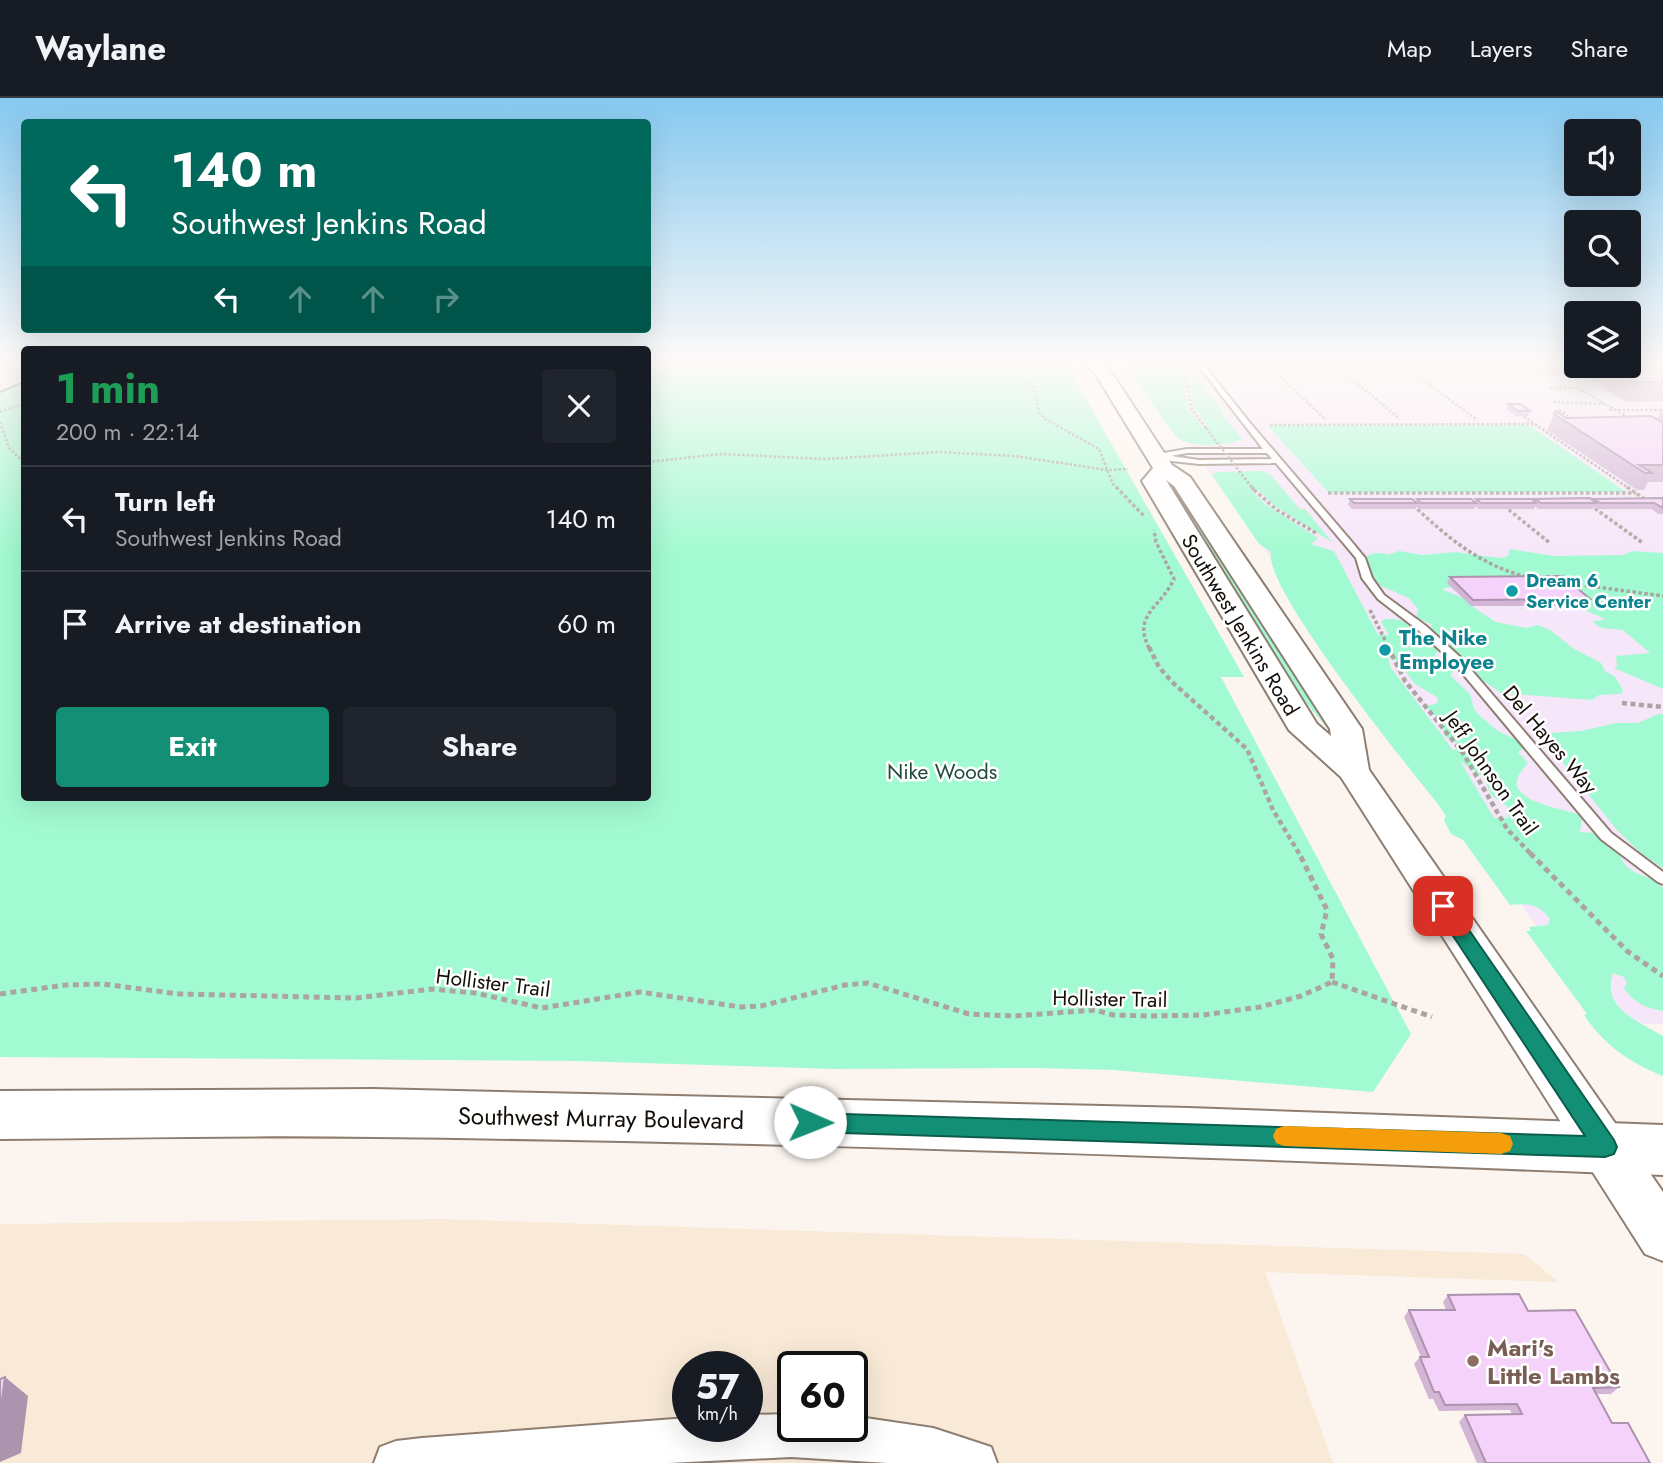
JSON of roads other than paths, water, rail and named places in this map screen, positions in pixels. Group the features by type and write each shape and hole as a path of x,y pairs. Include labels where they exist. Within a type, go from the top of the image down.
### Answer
{"main road":[{"path":"1138,428 1161,463"},
{"name":"Southwest Jenkins Road","path":"1161,463 1153,481 1305,730 1353,770 1663,1236"},
{"name":"Southwest Murray Boulevard","path":"0,1115 373,1113 1122,1130 1663,1150"}],"street":[{"path":"396,1463 727,1437 868,1438 943,1450 975,1463"}],"lane":[{"name":"Del Hayes Way","path":"1251,428 1348,542 1360,558 1367,578 1381,597 1422,628 1457,660 1606,836 1663,879"},
{"path":"1161,463 1187,451 1269,451"},
{"path":"1161,463 1279,461"}],"place":[{"name":"Dream 6 Service Center","path":"1512,591"},
{"name":"The Nike Employee","path":"1385,650"},
{"name":"Mari's Little Lambs","path":"1473,1361"}],"park label":[{"name":"Nike Woods","path":"942,772"}]}
